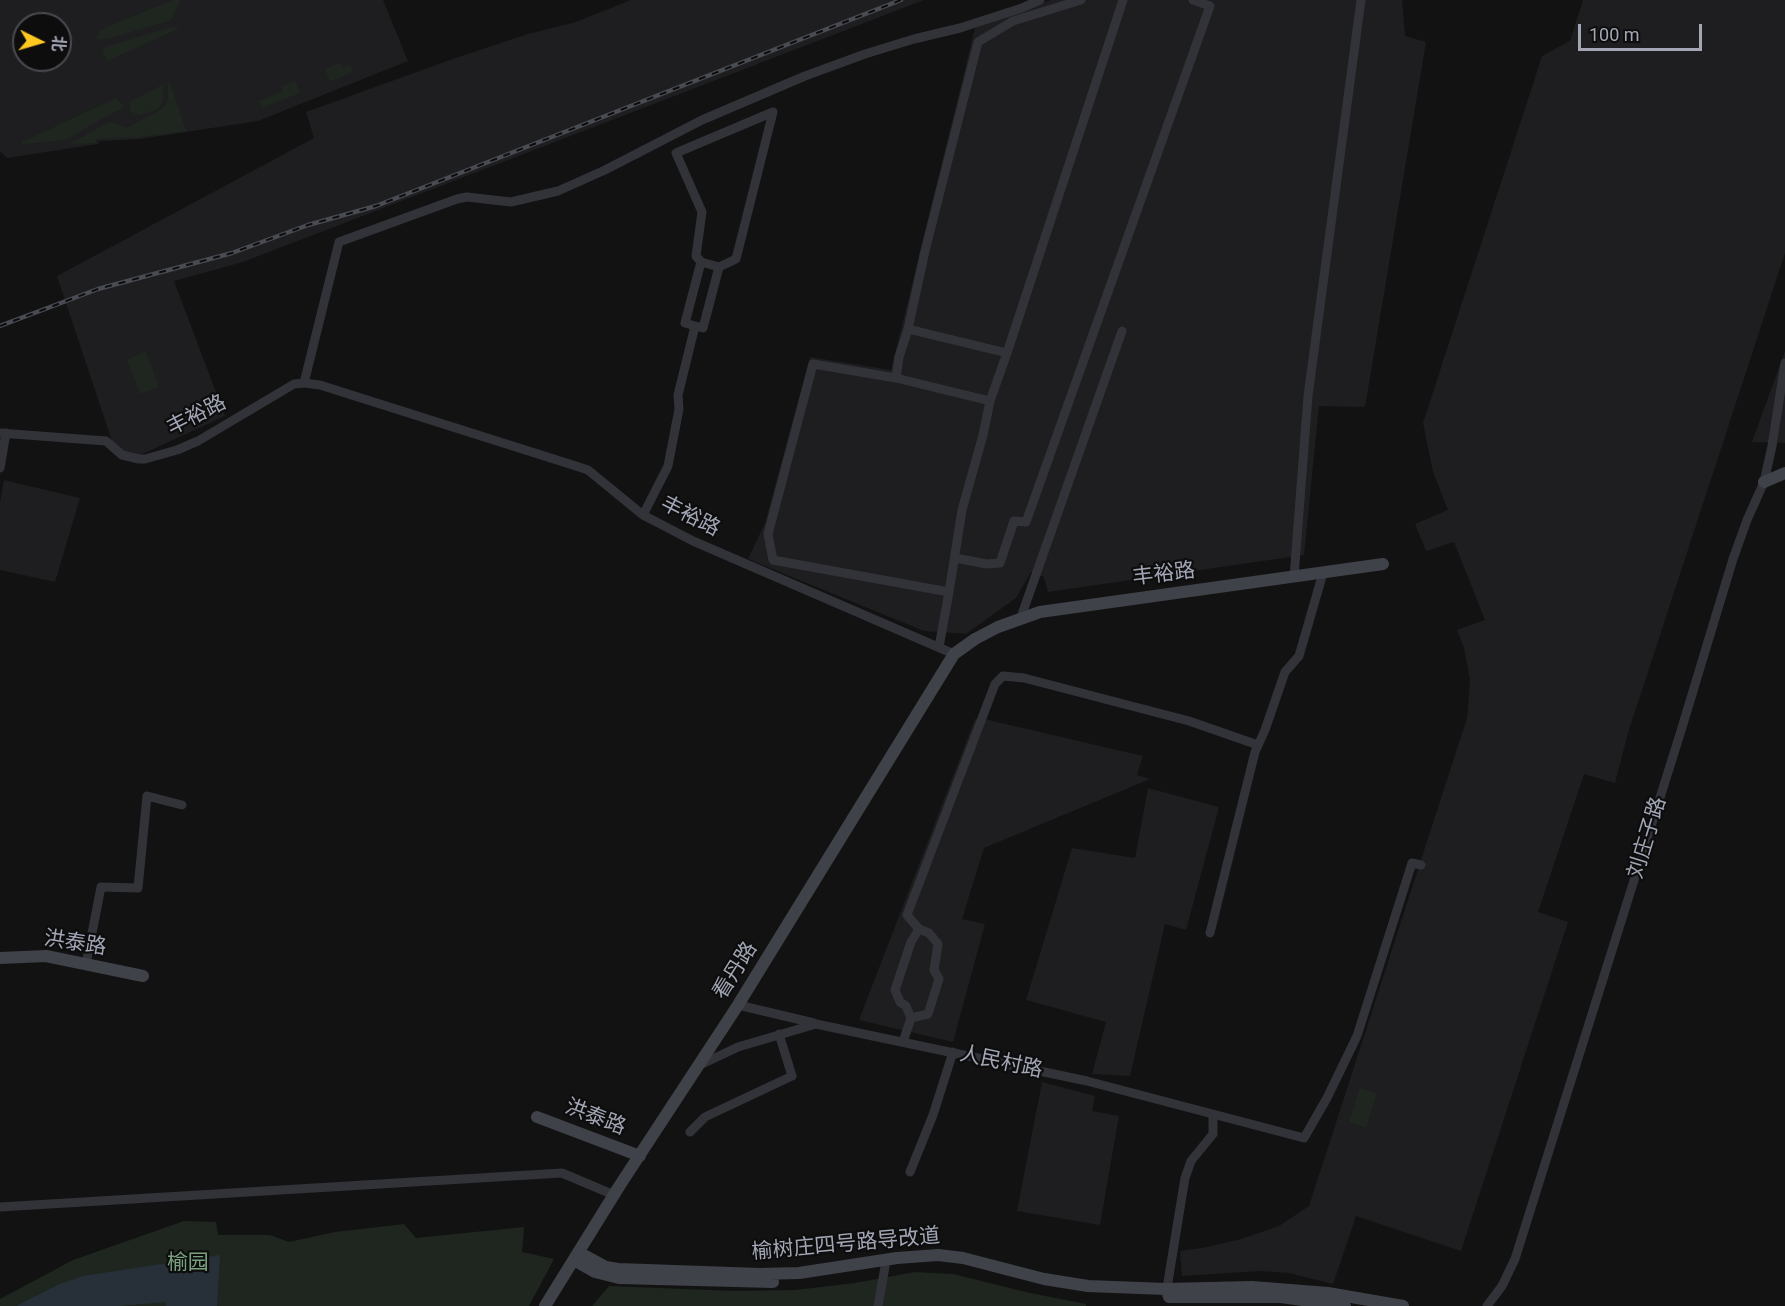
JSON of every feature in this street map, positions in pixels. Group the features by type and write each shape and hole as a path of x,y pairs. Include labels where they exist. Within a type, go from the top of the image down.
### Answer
{"street":[{"path":"304,383 339,242 457,199 467,197 511,202 558,191 605,170 702,120 806,76 865,54 960,28 1040,0"},
{"path":"896,378 899,357 908,329 925,251 978,42 1013,21 1081,0"},
{"path":"939,647 962,510 990,401 1123,0"},
{"path":"955,558 987,564 1000,563 1014,521 1026,522 1210,6 1192,0"},
{"path":"1294,578 1308,396 1361,0"},
{"path":"773,112 736,259 719,267 701,262 696,256 702,212 676,153 773,112"},
{"path":"701,262 685,323 695,326 703,328 719,267"},
{"path":"643,515 668,466 679,409 678,395 695,326"},
{"path":"908,329 1007,353"},
{"path":"1021,617 1122,331"},
{"name":"刘庄子路","path":"1487,1306 1502,1286 1515,1259 1677,746 1733,559 1764,482 1785,363"},
{"path":"949,592 773,560 768,534 813,364 896,378 990,401"},
{"name":"丰裕路","path":"3,433 106,441 122,454 145,459 184,447 222,428 286,388 304,383 320,385 579,466 588,470 643,515 730,558 954,654 975,639 1021,617 1060,608 1294,578 1383,564"},
{"path":"0,468 3,433"},
{"path":"1764,482 1785,473"},
{"path":"1210,933 1258,745 1285,672 1299,656 1323,573"},
{"name":"看丹路","path":"545,1306 614,1195 738,1005 954,654"},
{"path":"911,1018 928,1014 939,979 934,970 938,944 929,933 919,930 907,915 995,684 1004,676 1023,678 1189,721 1258,745"},
{"path":"86,964 101,887 138,888 147,796 182,806"},
{"name":"人民村路","path":"700,1065 738,1047 816,1024 1087,1081 1304,1138 1327,1098 1357,1036 1412,863 1421,865"},
{"path":"903,1042 911,1018 906,1006 900,1002 896,990 911,942 919,930"},
{"name":"洪泰路","path":"0,958 46,956 143,976"},
{"path":"738,1005 816,1024"},
{"path":"690,1132 705,1117 792,1076 779,1034"},
{"path":"910,1172 933,1115 953,1052"},
{"path":"1171,1297 1185,1178 1191,1161 1213,1134 1213,1115"},
{"name":"洪泰路","path":"537,1117 640,1156"},
{"path":"0,1207 562,1173 614,1195"},
{"name":"榆树庄四号路导改道","path":"577,1256 618,1269 760,1274 800,1273 897,1258 938,1255 963,1258 1072,1284 1171,1297 1233,1286 1328,1293 1403,1306"},
{"name":"榆树庄四号路导改道","path":"577,1256 595,1272 619,1278 760,1282 812,1279 926,1262 948,1264 1065,1291 1171,1297 1281,1297 1345,1306"},
{"path":"878,1306 885,1267"}],"shaded area":[{"path":"0,0 383,0 408,61 258,121 140,139 99,141 98,144 7,158 0,151"},
{"path":"631,0 924,0 243,262 174,281 225,416 136,457 114,447 57,276 314,138 306,112 528,34 576,22"},
{"path":"1051,0 1402,0 1405,36 1426,42 1365,407 1319,406 1304,555 1048,592 1044,577 1031,572 1016,598 966,634 924,631 748,559 765,523 810,357 891,370 975,28"},
{"path":"1583,0 1785,0 1785,253 1628,733 1615,783 1584,774 1538,912 1568,922 1461,1251 1356,1216 1333,1284 1289,1273 1260,1271 1182,1276 1180,1251 1241,1239 1279,1226 1309,1206 1467,718 1470,680 1464,648 1457,630 1485,620 1454,542 1426,551 1415,524 1448,510 1433,472 1423,423 1542,56 1570,41"},
{"path":"1785,351 1785,443 1752,442"},
{"path":"4,480 80,498 55,582 0,570 0,502"},
{"path":"975,719 984,719 1143,756 1137,775 1150,779 984,848 962,919 985,924 953,1042 859,1020"},
{"path":"1148,788 1219,807 1186,930 1165,924 1130,1076 1092,1074 1106,1022 1026,1000 1072,848 1135,858"},
{"path":"1042,1082 1095,1096 1092,1111 1119,1116 1100,1225 1017,1211"},
{"path":"220,1255 217,1306 166,1306 166,1302 119,1306 16,1306 60,1284 83,1276"}],"green space":[{"path":"173,0 180,0 169,21 115,37 99,40 96,38 100,31 107,27"},
{"path":"172,27 180,28 107,61 102,50 108,46"},
{"path":"340,63 342,68 350,65 353,72 330,82 325,69"},
{"path":"295,81 300,93 262,108 259,101 283,91 282,86"},
{"path":"168,83 170,83 186,131 139,137 96,139 96,143 69,144 105,124 111,122 126,128 164,108 168,99"},
{"path":"164,84 162,104 157,109 139,115 131,112 129,102"},
{"path":"116,98 123,105 122,111 118,110 65,140 22,144 22,142"},
{"path":"146,352 159,387 140,394 127,359"},
{"path":"1360,1088 1377,1093 1366,1128 1349,1122"},
{"name":"榆园","path":"184,1221 216,1222 218,1235 270,1235 289,1242 335,1232 404,1224 416,1238 524,1227 522,1252 554,1259 529,1306 0,1306 0,1299 73,1260"},
{"path":"915,1272 953,1274 1086,1304 1086,1306 592,1306 609,1286 735,1291 795,1290 855,1283"}],"railway":[{"path":"0,326 98,289 232,253 308,225 376,206 901,0"}]}
